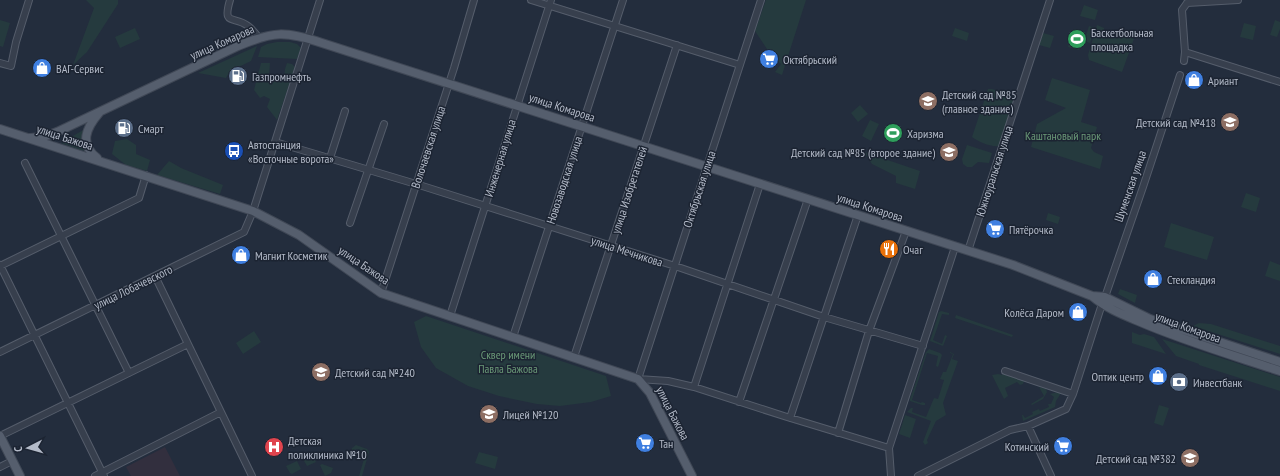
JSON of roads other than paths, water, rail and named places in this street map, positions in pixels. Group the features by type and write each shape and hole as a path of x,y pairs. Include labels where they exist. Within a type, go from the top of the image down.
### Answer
{"main road":[{"name":"улица Комарова","path":"30,138 43,137 57,132 238,46 274,34 295,35 582,125 707,167 1024,269 1150,319 1280,362"},
{"path":"100,112 89,127 86,139 90,151 101,161"},
{"name":"улица Бажова","path":"0,129 253,211 299,235 381,293 638,379 650,393 692,476"},
{"name":"улица Комарова","path":"1103,301 1150,326 1184,340 1280,371"},
{"path":"0,436 20,476"}],"street":[{"path":"0,63 11,66 16,42 29,0"},
{"path":"230,0 226,14 229,18 247,25 259,38"},
{"name":"улица Лобачевского","path":"0,352 244,232 253,211 320,0"},
{"name":"Волочаевская улица","path":"381,293 449,83 474,0"},
{"path":"531,0 551,3 614,26 740,64"},
{"name":"Новозаводская улица","path":"513,337 623,0"},
{"name":"Октябрьская улица","path":"638,379 761,0"},
{"name":"Южноуральская улица","path":"968,251 1050,0"},
{"path":"1184,61 1185,52 1182,10 1187,2 1238,0"},
{"name":"Инженерная улица","path":"450,316 551,3"},
{"name":"улица Изобретателей","path":"574,357 677,45"},
{"path":"1185,52 1280,82"},
{"name":"Шуменская улица","path":"918,476 1010,430 1028,426 1066,409 1073,394 1180,75"},
{"path":"330,158 345,111"},
{"path":"350,223 384,124"},
{"name":"улица Мечникова","path":"275,142 416,184 675,266 869,332 923,346"},
{"path":"25,163 129,373"},
{"path":"103,474 0,266 139,198 146,176"},
{"path":"694,387 726,284 760,184"},
{"path":"739,402 808,199"},
{"path":"790,418 858,215"},
{"path":"838,433 869,332 906,231"},
{"path":"891,476 889,448 956,247"},
{"path":"155,276 252,476"},
{"path":"0,436 188,344"},
{"path":"1005,371 1073,394"},
{"path":"638,379 668,381 694,387 889,448"},
{"path":"95,476 103,474 221,412"},
{"path":"1028,426 1051,476"},
{"path":"0,467 12,461"}],"place":[{"name":"Баскетбольная площадка","path":"1077,39"},
{"name":"Октябрьский","path":"769,59"},
{"name":"ВАГ-Сервис","path":"42,68"},
{"name":"Газпромнефть","path":"238,76"},
{"name":"Ариант","path":"1194,80"},
{"name":"Детский сад №85 (главное здание)","path":"928,101"},
{"name":"Детский сад №418","path":"1230,122"},
{"name":"Смарт","path":"124,128"},
{"name":"Харизма","path":"893,133"},
{"name":"Автостанция «Восточные ворота»","path":"234,151"},
{"name":"Детский сад №85 (второе здание)","path":"949,152"},
{"name":"Пятёрочка","path":"995,229"},
{"name":"Очаг","path":"889,249"},
{"name":"Магнит Косметик","path":"241,255"},
{"name":"Стекландия","path":"1153,279"},
{"name":"Колёса Даром","path":"1078,312"},
{"name":"Детский сад №240","path":"321,372"},
{"name":"Оптик центр","path":"1158,376"},
{"name":"Инвестбанк","path":"1179,382"},
{"name":"Лицей №120","path":"489,414"},
{"name":"Тан","path":"645,443"},
{"name":"Котинский","path":"1063,446"},
{"name":"Детская поликлиника №10","path":"274,447"},
{"name":"Детский сад №382","path":"1190,458"}],"park label":[{"name":"Каштановый парк","path":"1063,135"},
{"name":"Сквер имени Павла Бажова","path":"508,361"}]}
